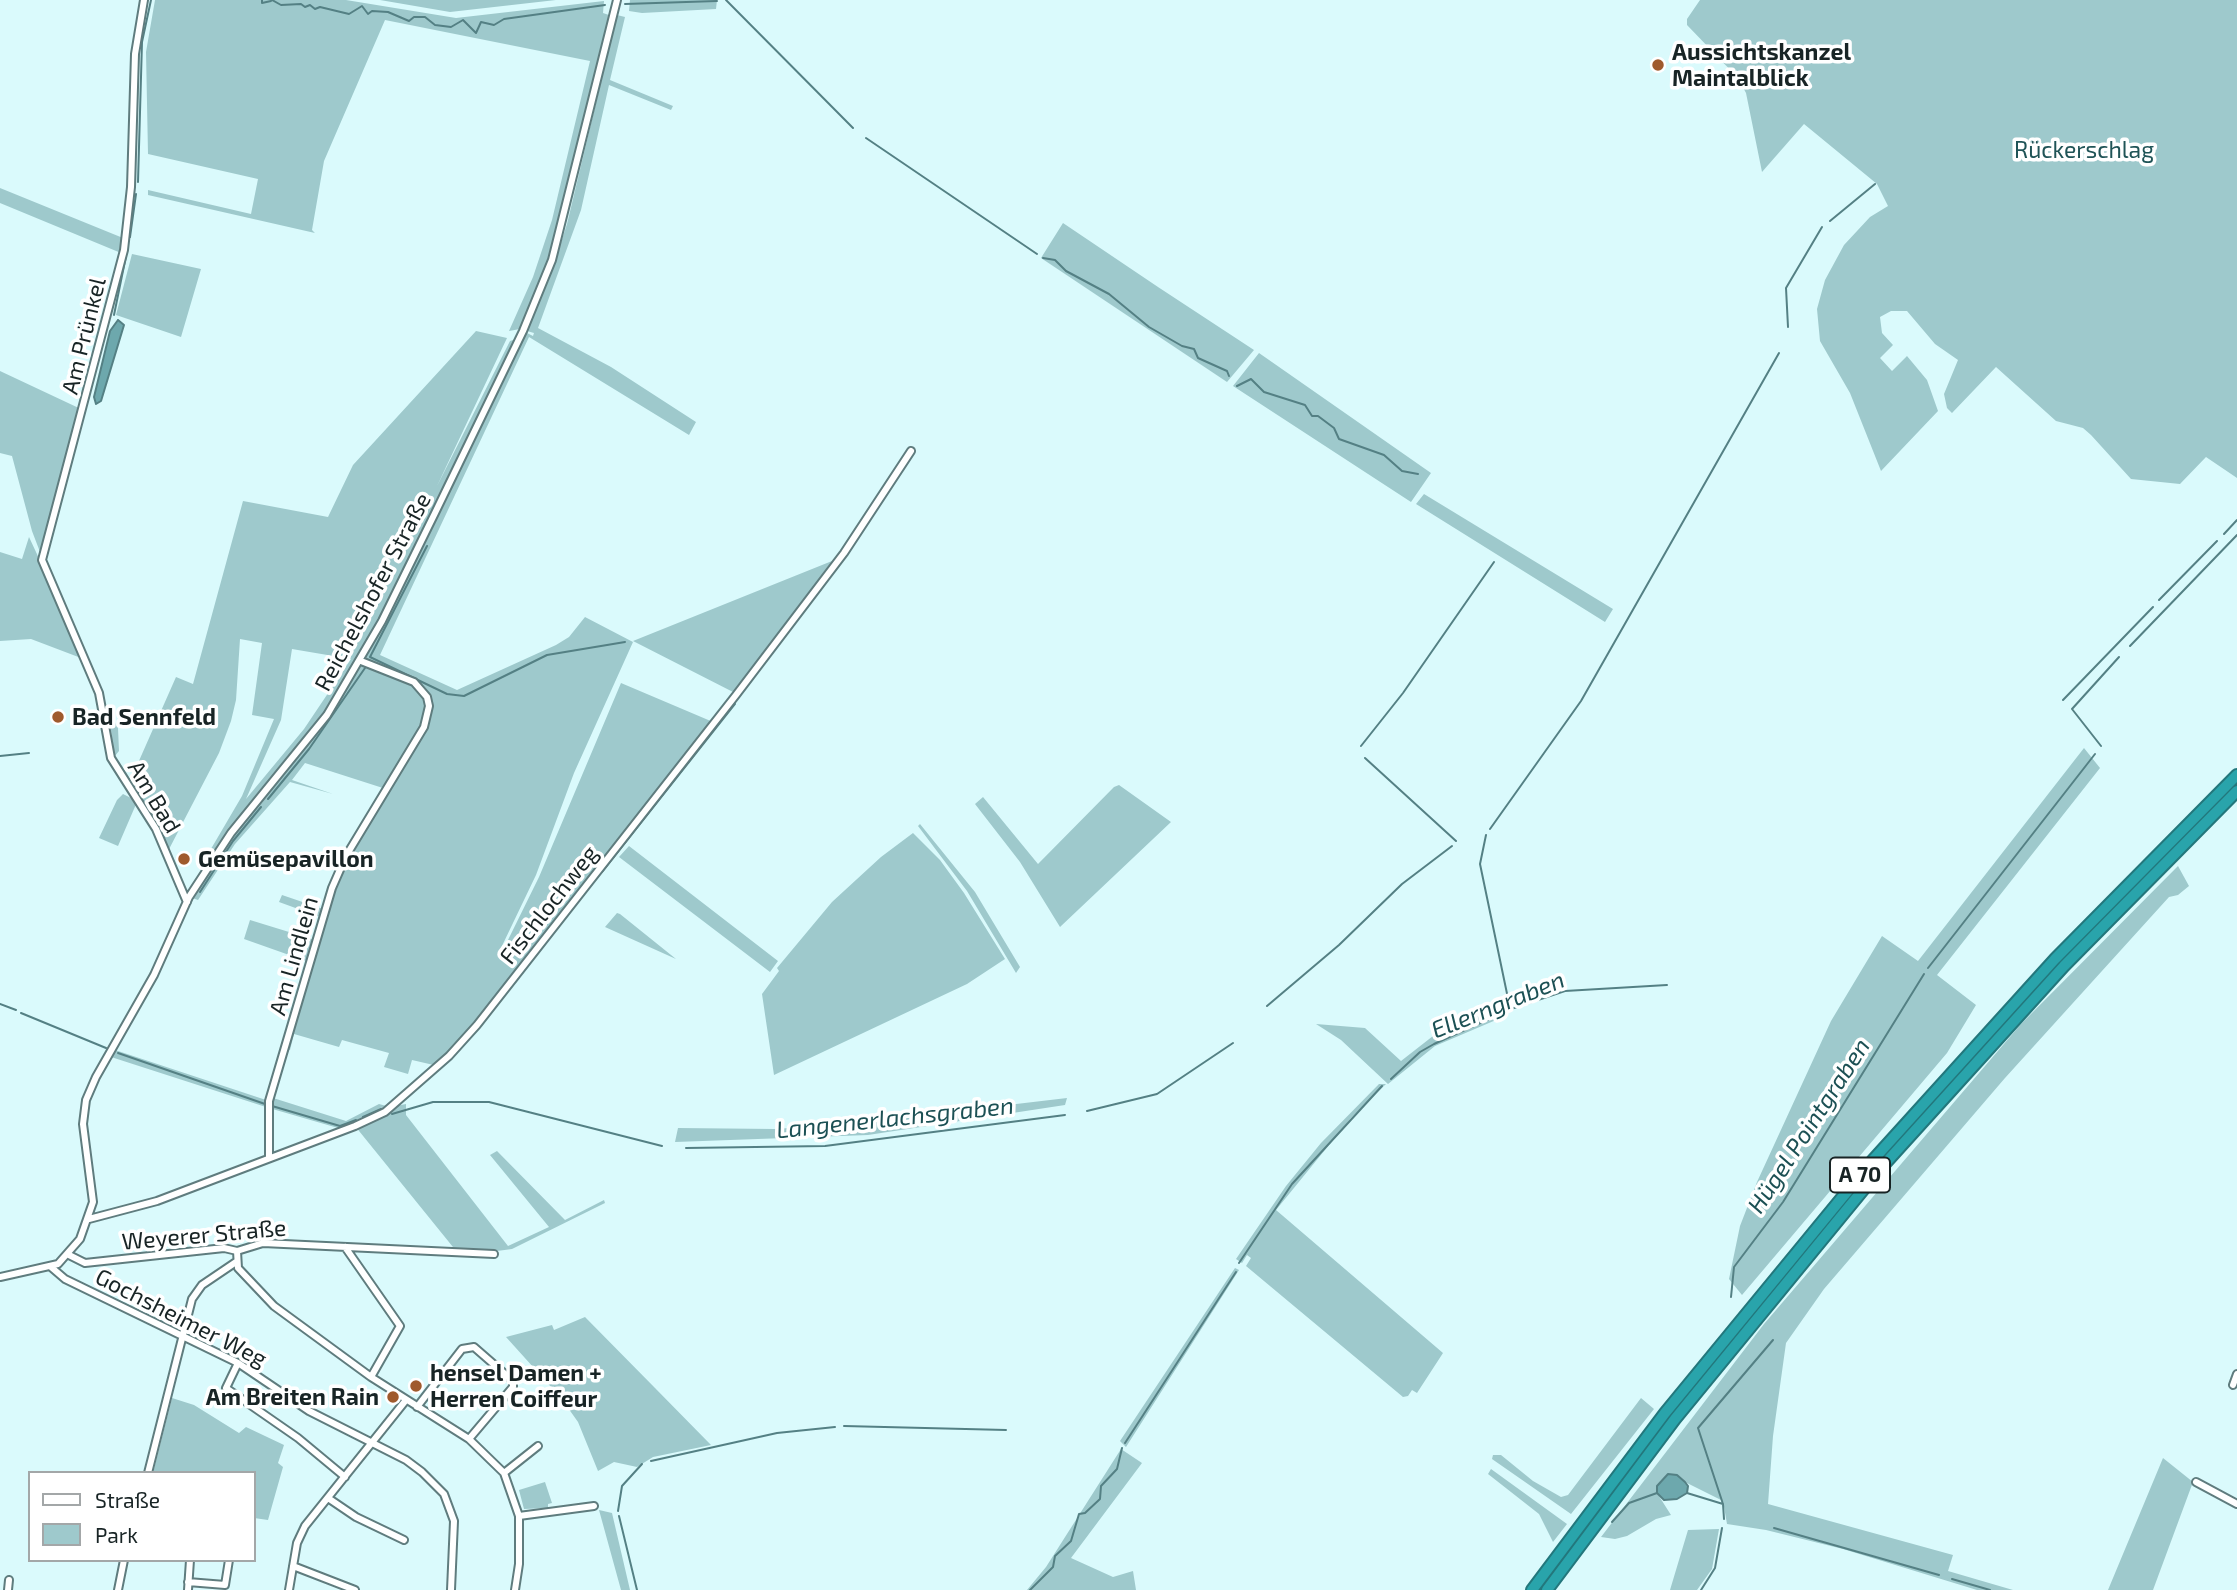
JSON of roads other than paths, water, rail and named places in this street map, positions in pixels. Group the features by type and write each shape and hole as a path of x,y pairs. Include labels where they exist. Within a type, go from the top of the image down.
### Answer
{"highway":[{"name":"A 70","path":"1532,1590 1574,1542 1750,1307 1873,1160 2025,992 2182,838 2237,775"},
{"name":"A 70","path":"2182,838 2237,791"},
{"name":"A 70","path":"1547,1590 1574,1542"}],"street":[{"name":"Am Prünkel","path":"87,669 71,622 42,560 124,250 131,187 135,54 144,0"},
{"name":"Reichelshofer Straße","path":"51,1267 69,1255 89,1219 94,1190 83,1136 86,1100 154,975 187,902 218,851 304,746 361,661 523,331 552,260 617,0"},
{"name":"Fischlochweg","path":"89,1219 157,1200 385,1112 449,1056 477,1025 736,695 844,553 911,451"},
{"name":"Am Lindlein","path":"269,1158 269,1101 332,888 346,856 424,727 429,706 427,697 414,682 361,661"},
{"name":"Am Bad","path":"87,669 104,712 111,758 156,829 187,902"},
{"name":"Weyerer Straße","path":"69,1255 85,1263 224,1248 237,1251 263,1243 384,1246 494,1254"},
{"path":"345,1247 400,1326 371,1377"},
{"path":"237,1251 236,1262 274,1306 371,1377 470,1439 504,1473 519,1516 519,1564 515,1590"},
{"path":"148,1471 196,1291 236,1262"},
{"path":"1,1279 51,1267"},
{"name":"Gochsheimer Weg","path":"51,1267 65,1279 238,1363 309,1411 405,1460 444,1494 454,1521 451,1590"},
{"path":"417,1407 463,1349 474,1347 513,1381 513,1387 470,1439"},
{"path":"238,1363 226,1388 298,1438 345,1477"},
{"path":"2233,1385 2237,1374"},
{"path":"289,1590 297,1543 305,1526 406,1400"},
{"path":"504,1473 538,1446"},
{"path":"2196,1482 2237,1504"},
{"path":"328,1498 356,1517 404,1540"},
{"path":"519,1516 594,1506"},
{"path":"118,1590 124,1562"},
{"path":"190,1562 188,1586 225,1585 229,1562"},
{"path":"293,1566 355,1590"},
{"path":"8,1590 9,1580"}],"waterway":[{"path":"138,182 142,42 151,0"},
{"path":"262,0 262,3 271,1"},
{"path":"272,0 281,5 310,5 315,9 320,7 349,14 362,6 368,14 372,11 388,12 409,21 414,17 425,17 435,25 451,27 463,20 476,33 481,22 494,25 504,19 605,5"},
{"path":"726,0 853,128"},
{"path":"625,4 717,1"},
{"path":"866,138 1037,254"},
{"path":"1830,221 1875,184"},
{"path":"130,237 136,194"},
{"path":"1788,327 1786,288 1822,227"},
{"path":"114,315 126,256"},
{"path":"1043,258 1055,260 1066,271 1109,294 1149,327 1182,346 1194,349 1198,358 1227,371 1229,376"},
{"path":"1490,829 1581,701 1779,353"},
{"path":"1237,386 1251,379 1264,392 1305,405 1312,416 1318,416 1334,428 1339,439 1384,455 1402,471 1418,474"},
{"path":"2224,534 2237,520"},
{"name":"Hügel Pointgraben","path":"2130,646 2237,535"},
{"path":"2159,600 2217,541"},
{"path":"427,546 370,657 447,694 464,696 547,655 625,642"},
{"name":"Langenerlachsgraben","path":"1361,746 1403,693 1494,562"},
{"path":"2063,700 2153,607"},
{"name":"Hügel Pointgraben","path":"2101,746 2072,709 2119,657"},
{"path":"268,799 309,749 365,668"},
{"path":"602,872 735,704"},
{"path":"0,756 29,753"},
{"name":"Hügel Pointgraben","path":"1928,968 2095,754"},
{"name":"Langenerlachsgraben","path":"1365,758 1456,841"},
{"path":"200,892 233,841 261,807"},
{"path":"1486,835 1480,864 1510,1008"},
{"name":"Langenerlachsgraben","path":"1267,1006 1339,945 1402,884 1452,846"},
{"name":"Hügel Pointgraben","path":"1731,1297 1734,1267 1783,1202 1924,974"},
{"name":"Ellerngraben","path":"1391,1079 1420,1052 1511,1009 1565,991 1667,985"},
{"name":"Langenerlachsgraben","path":"0,1004 16,1010"},
{"name":"Langenerlachsgraben","path":"21,1013 106,1048"},
{"name":"Langenerlachsgraben","path":"1087,1111 1157,1094 1233,1043"},
{"name":"Langenerlachsgraben","path":"118,1053 265,1104"},
{"name":"Ellerngraben","path":"1239,1263 1292,1184 1382,1086"},
{"name":"Langenerlachsgraben","path":"392,1114 433,1102 489,1102 662,1146"},
{"name":"Langenerlachsgraben","path":"272,1106 340,1126 356,1120"},
{"name":"Langenerlachsgraben","path":"363,1117 381,1109"},
{"name":"Langenerlachsgraben","path":"686,1148 825,1146 1065,1115"},
{"name":"Ellerngraben","path":"1125,1443 1236,1272"},
{"name":"Hügel Pointgraben","path":"1724,1519 1723,1504 1698,1428 1773,1340"},
{"path":"844,1426 1006,1430"},
{"path":"651,1461 777,1433 835,1427"},
{"name":"Ellerngraben","path":"1030,1590 1053,1567 1055,1556 1071,1541 1079,1514 1085,1513 1100,1499 1101,1486 1117,1469 1122,1448"},
{"path":"618,1511 622,1486 642,1464"},
{"path":"1612,1522 1629,1503 1657,1493"},
{"path":"1687,1493 1723,1504"},
{"path":"619,1516 637,1590"},
{"name":"Hügel Pointgraben","path":"1701,1590 1715,1568 1722,1528"},
{"path":"1774,1528 1939,1575"},
{"path":"1952,1579 1990,1590"}],"place":[{"name":"Aussichtskanzel Maintalblick","path":"1658,65"},
{"name":"Bad Sennfeld","path":"58,717"},
{"name":"Gemüsepavillon","path":"184,859"},
{"name":"hensel Damen + Herren Coiffeur","path":"416,1386"},
{"name":"Am Breiten Rain","path":"393,1397"}],"park label":[{"name":"Rückerschlag","path":"2084,150"}]}
